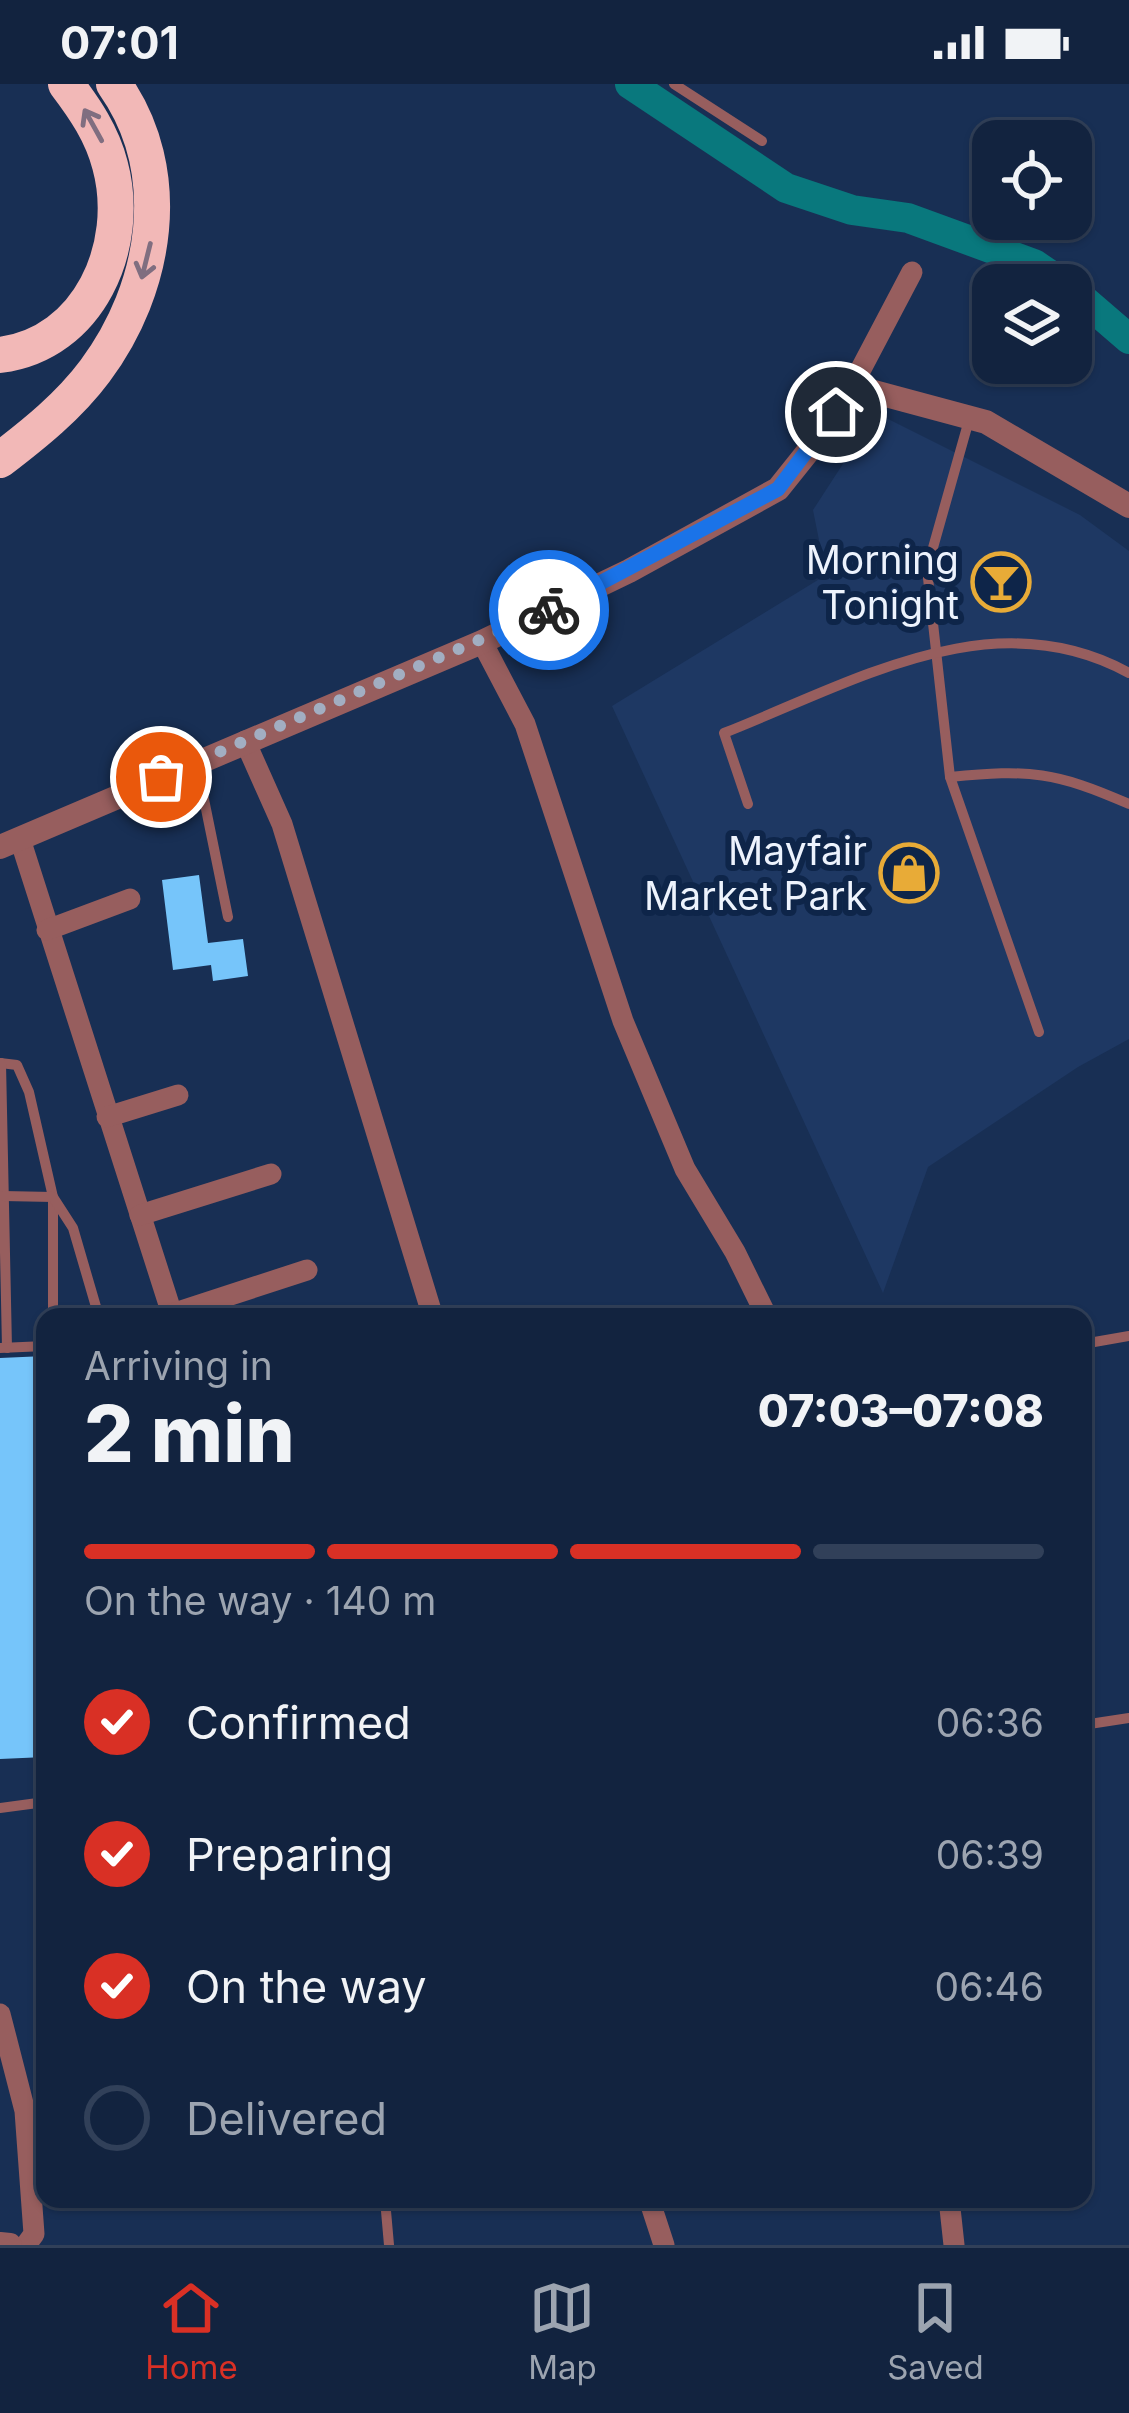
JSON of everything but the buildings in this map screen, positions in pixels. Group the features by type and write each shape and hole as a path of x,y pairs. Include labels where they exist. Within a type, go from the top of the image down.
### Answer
{"highway":[{"path":"0,355 23,352 60,332 99,284 115,212 111,169 95,126 66,84"},
{"path":"0,460 81,388 110,349 150,247 154,212 144,146 133,115 114,84"}],"street":[{"path":"171,1308 47,930 10,843 482,642 629,571 778,489 853,386 911,272"},
{"path":"853,386 1004,430 1129,506"},
{"path":"482,642 525,724 623,1021 676,1148 762,1308"},
{"path":"245,741 282,824 431,1308"},
{"path":"47,930 130,899"},
{"path":"107,1117 178,1095"},
{"path":"140,1216 271,1174"},
{"path":"194,1308 307,1270"},
{"path":"0,2014 25,2111 34,2216 34,2234 26,2245"},
{"path":"652,2208 664,2245"},
{"path":"950,2208 954,2245"},
{"path":"0,2244 10,2245"}],"lane":[{"path":"674,84 762,141"},
{"path":"970,417 928,569 950,777 1039,1032"},
{"path":"748,804 724,733 937,650 995,641 1057,644 1129,673"},
{"path":"197,762 228,917"},
{"path":"950,777 1011,771 1069,778 1129,804"},
{"path":"36,1346 3,1348 1,1063 17,1065 29,1092 53,1197 53,1308"},
{"path":"3,1196 53,1197"},
{"path":"53,1197 74,1228 96,1308"},
{"path":"1092,1342 1129,1336"},
{"path":"1092,1724 1129,1718"},
{"path":"0,1808 36,1803"},
{"path":"386,2211 389,2245"}],"shaded area":[{"name":"Mayfair Market Park","path":"876,413 1080,515 1129,551 1129,1039 1078,1067 928,1167 883,1293 612,706 826,575 813,510"}],"waterway":[{"path":"630,84 786,188 852,210 908,218 1034,264"},
{"path":"1092,307 1129,339"}],"way so far":[{"path":"161,777 549,610"}],"place":[{"name":"Morning Tonight","path":"1001,582"},
{"name":"Mayfair Market Park","path":"909,873"}],"route":[{"path":"549,610 778,489 836,412"}]}
